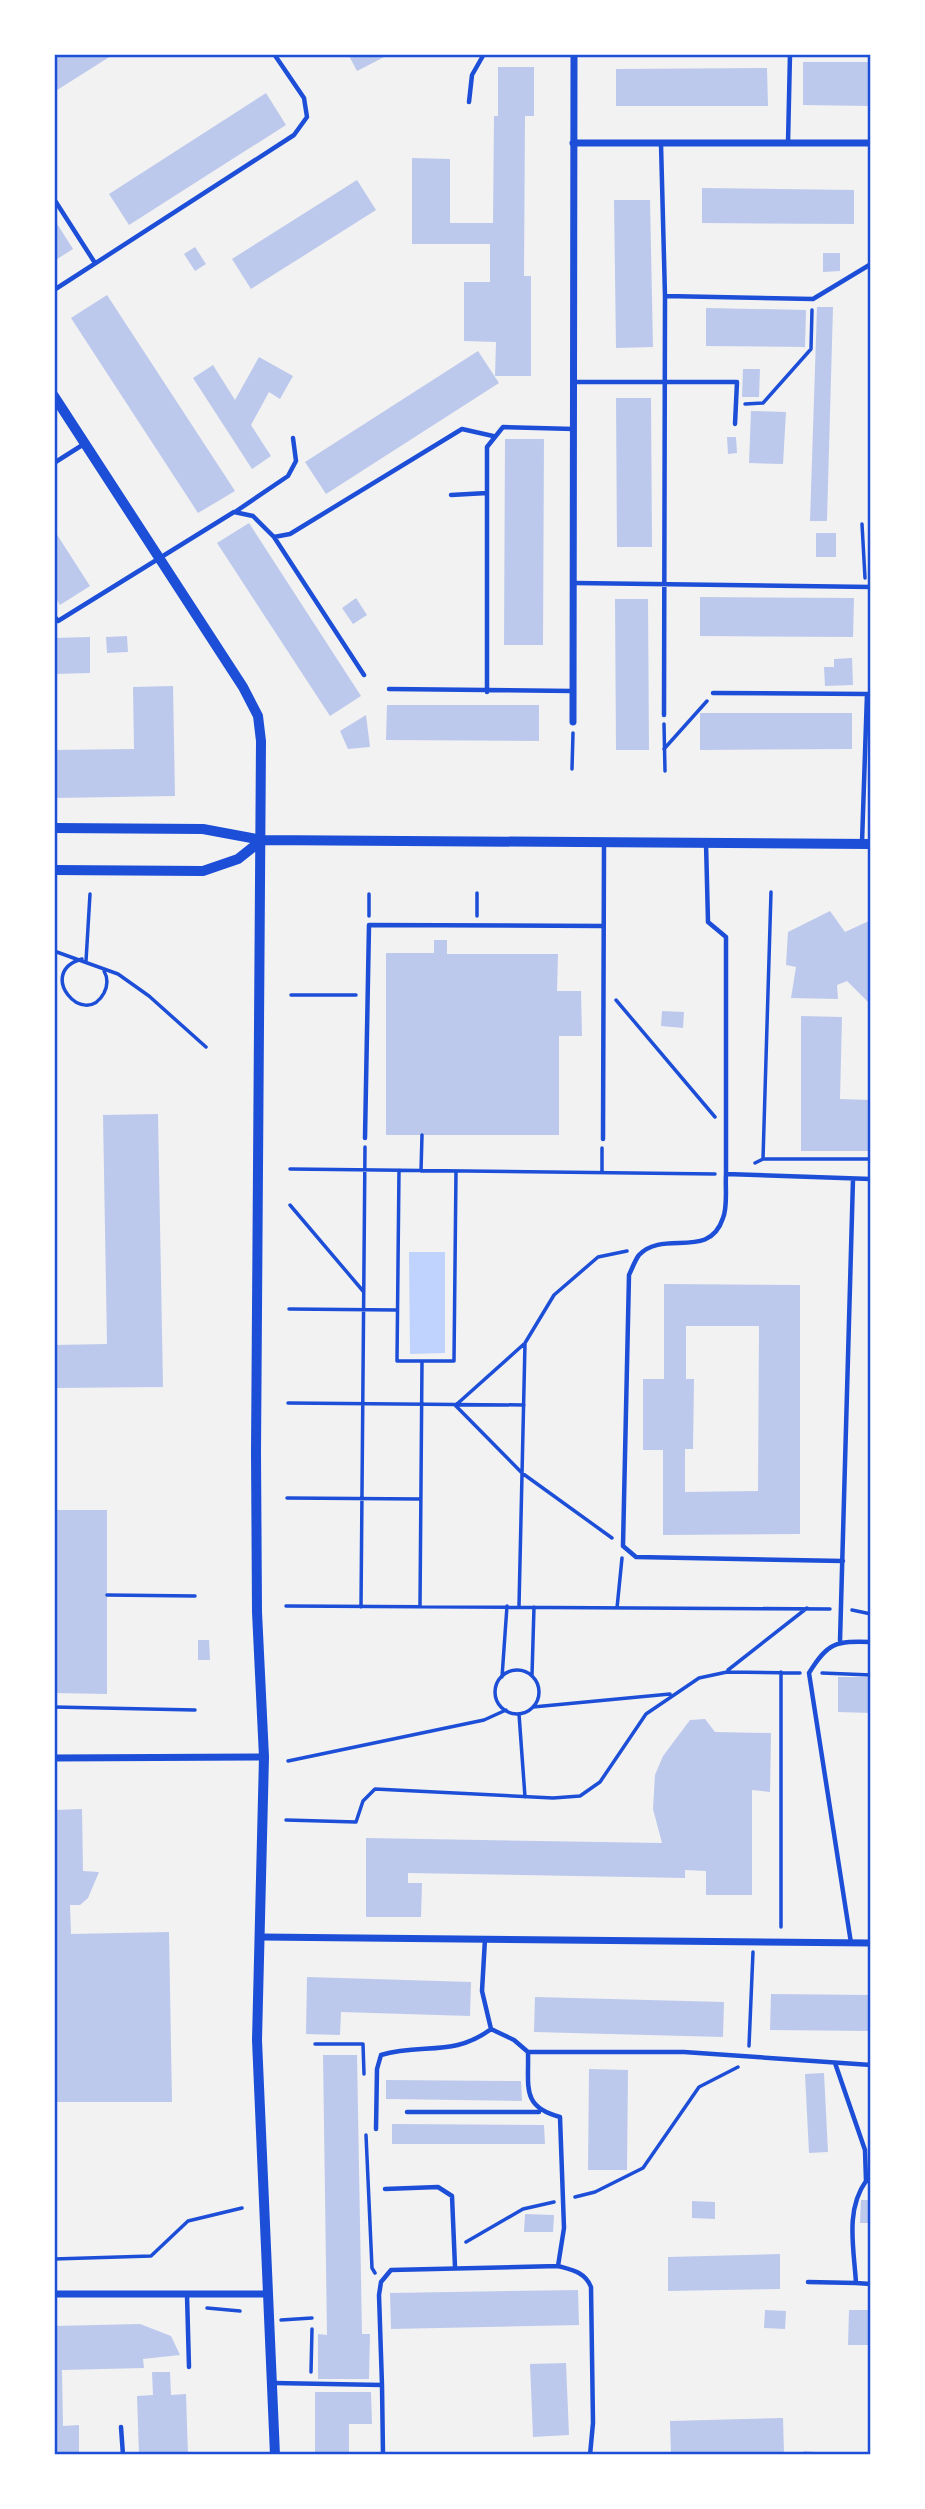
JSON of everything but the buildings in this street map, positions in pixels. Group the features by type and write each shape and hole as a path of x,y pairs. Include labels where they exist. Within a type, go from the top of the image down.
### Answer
{"street":[{"path":"573,722 574,54"},
{"path":"573,143 871,142"},
{"path":"54,396 243,687 258,716 261,741 256,1465 257,1612 264,1757 257,2040 267,2294 274,2383 275,2455"},
{"path":"54,828 203,829 262,840 866,844"},
{"path":"54,870 203,871 238,859 262,840"},
{"path":"54,1758 264,1757"},
{"path":"261,1937 871,1943"},
{"path":"54,2294 267,2294"}],"lane":[{"path":"54,290 294,135 307,117 304,98 274,54"},
{"path":"469,102 472,75 484,54"},
{"path":"788,143 790,54"},
{"path":"661,143 665,296 664,715"},
{"path":"54,199 95,263"},
{"path":"665,296 813,299 871,264"},
{"path":"575,382 737,382 735,424"},
{"path":"487,692 487,447 493,436 503,427 575,429"},
{"path":"274,537 290,534 314,521 462,429 493,436"},
{"path":"54,616 58,621 288,476 296,461 293,438"},
{"path":"54,463 85,444"},
{"path":"451,495 487,493"},
{"path":"234,512 253,516 274,537 364,675"},
{"path":"575,583 868,587"},
{"path":"389,689 573,691"},
{"path":"713,693 869,694 866,844"},
{"path":"603,1139 604,843"},
{"path":"706,843 708,922 726,937 724,1216 718,1231 702,1243 657,1245 639,1255 629,1275 623,1546 636,1557 843,1561"},
{"path":"365,1138 369,925 603,926"},
{"path":"726,1174 871,1180"},
{"path":"841,1642 853,1179"},
{"path":"851,1943 809,1673 827,1648 841,1642 871,1642"},
{"path":"485,1939 482,1991 491,2029"},
{"path":"491,2029 514,2040 528,2052 684,2052 871,2064"},
{"path":"376,2129 377,2069 381,2055 400,2050 460,2047 491,2029"},
{"path":"528,2052 531,2103 540,2112"},
{"path":"835,2063 865,2150 868,2181 855,2196 853,2222 856,2283"},
{"path":"407,2112 540,2112 560,2117 564,2228 558,2266"},
{"path":"385,2189 438,2187 452,2196 455,2267"},
{"path":"383,2455 379,2295 381,2282 391,2270 558,2266 577,2272 587,2279 590,2287 593,2423 590,2455"},
{"path":"808,2283 871,2284"},
{"path":"187,2294 189,2367"},
{"path":"274,2383 382,2385"},
{"path":"121,2427 122,2455"},
{"path":"804,2454 853,2455"}],"path":[{"path":"736,404 763,403 811,349 813,299"},
{"path":"862,524 868,587"},
{"path":"664,749 713,693"},
{"path":"664,715 665,771"},
{"path":"572,769 573,722"},
{"path":"771,892 763,1160 871,1159"},
{"path":"477,893 477,925"},
{"path":"84,960 90,894"},
{"path":"369,894 369,925"},
{"path":"54,951 118,974 149,996 206,1047"},
{"path":"84,960 69,965 63,978 65,992 76,1002 90,1004 102,996 107,983 103,969"},
{"path":"603,985 726,1130"},
{"path":"291,995 368,995"},
{"path":"421,1171 422,1135"},
{"path":"361,1607 365,1138"},
{"path":"602,1173 603,1139"},
{"path":"290,1169 726,1174"},
{"path":"399,1170 397,1361 454,1362 456,1171"},
{"path":"289,1205 363,1291"},
{"path":"455,1405 525,1343 554,1295 598,1257 657,1245"},
{"path":"289,1309 397,1310"},
{"path":"519,1606 525,1343"},
{"path":"420,1607 422,1361"},
{"path":"288,1403 524,1405"},
{"path":"455,1405 522,1473 623,1546 617,1608"},
{"path":"287,1498 421,1499"},
{"path":"107,1595 195,1596"},
{"path":"286,1606 807,1608 841,1609 871,1614"},
{"path":"508,1606 502,1677 495,1693 497,1700 506,1710 519,1714 533,1707 672,1693"},
{"path":"531,1676 534,1607"},
{"path":"286,1820 356,1822 363,1801 375,1789 526,1797 580,1796 600,1782 646,1714 672,1693 699,1678 727,1672 807,1608"},
{"path":"502,1677 518,1670 531,1676 539,1688 533,1707"},
{"path":"780,1927 781,1672"},
{"path":"54,1707 195,1710"},
{"path":"288,1761 484,1720 506,1710"},
{"path":"519,1714 526,1797"},
{"path":"455,2249 523,2209 595,2192 643,2168 699,2087 749,2062 754,1942"},
{"path":"315,2044 363,2043 364,2084"},
{"path":"366,2124 372,2268"},
{"path":"54,2259 150,2256 188,2221 242,2208"},
{"path":"311,2372 312,2329"}],"water":[{"path":"409,1252 445,1252 445,1353 410,1354"}]}
